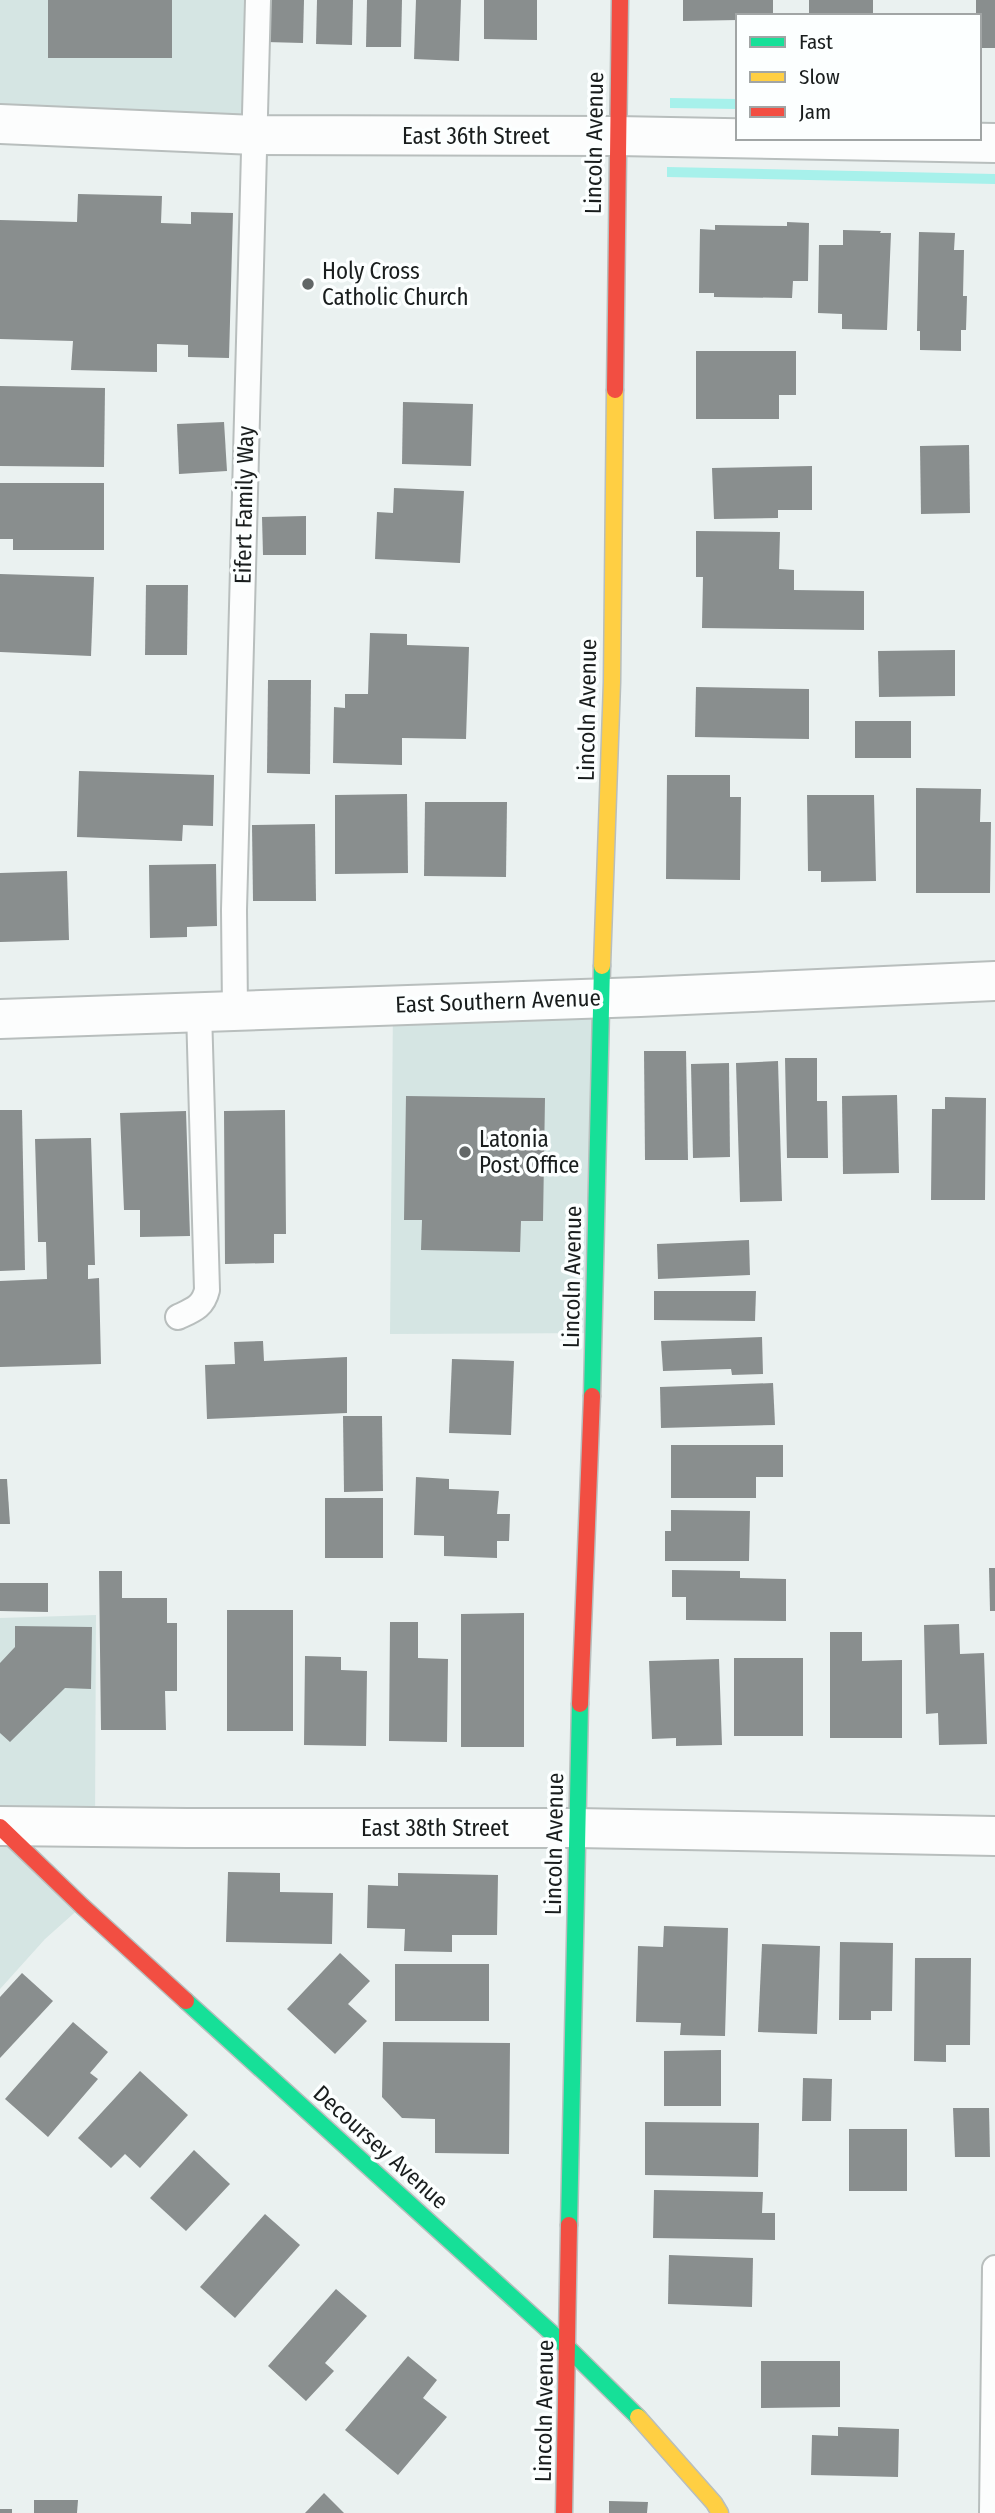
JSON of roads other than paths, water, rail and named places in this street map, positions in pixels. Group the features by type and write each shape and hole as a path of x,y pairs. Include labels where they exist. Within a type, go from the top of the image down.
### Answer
{"street":[{"name":"Lincoln Avenue","path":"564,2513 577,1828 612,682 620,0"},
{"name":"East 36th Street","path":"0,124 255,135 736,138"},
{"name":"East 36th Street","path":"833,140 995,143"},
{"name":"East Southern Avenue","path":"0,1019 995,981"},
{"name":"East 38th Street","path":"0,1826 577,1828 995,1836"},
{"name":"Decoursey Avenue","path":"0,1826 82,1906 568,2348 622,2400 720,2513"}],"lane":[{"name":"Eifert Family Way","path":"178,1317 197,1308 204,1301 207,1290 217,1011 234,910 258,0"},
{"path":"992,2513 995,2268"}],"place":[{"name":"Holy Cross Catholic Church","path":"308,284"},
{"name":"Latonia Post Office","path":"465,1152"}]}
